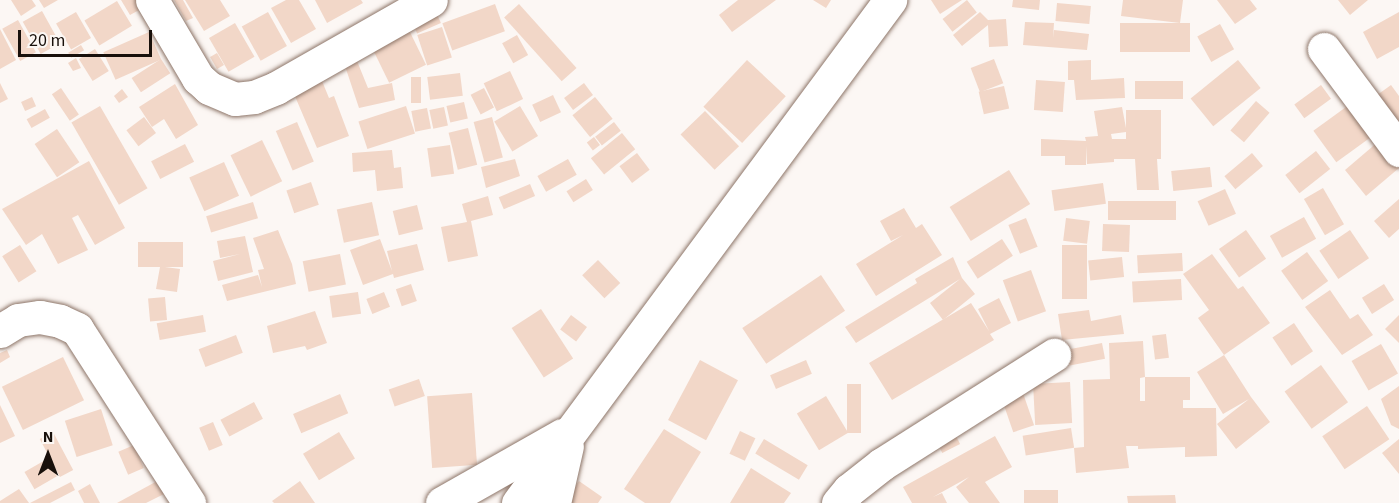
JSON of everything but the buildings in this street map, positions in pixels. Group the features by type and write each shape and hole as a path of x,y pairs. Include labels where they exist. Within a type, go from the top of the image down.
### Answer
{"street":[{"path":"152,0 198,78 209,88 235,99 254,97 276,88 430,0"},
{"path":"518,503 890,0"},
{"path":"1324,49 1399,150"},
{"path":"0,331 18,320 40,317 60,321 77,329 189,503"},
{"path":"838,503 849,490 882,464 1054,355"},
{"path":"441,503 571,430"},
{"path":"554,503 571,430"}]}
